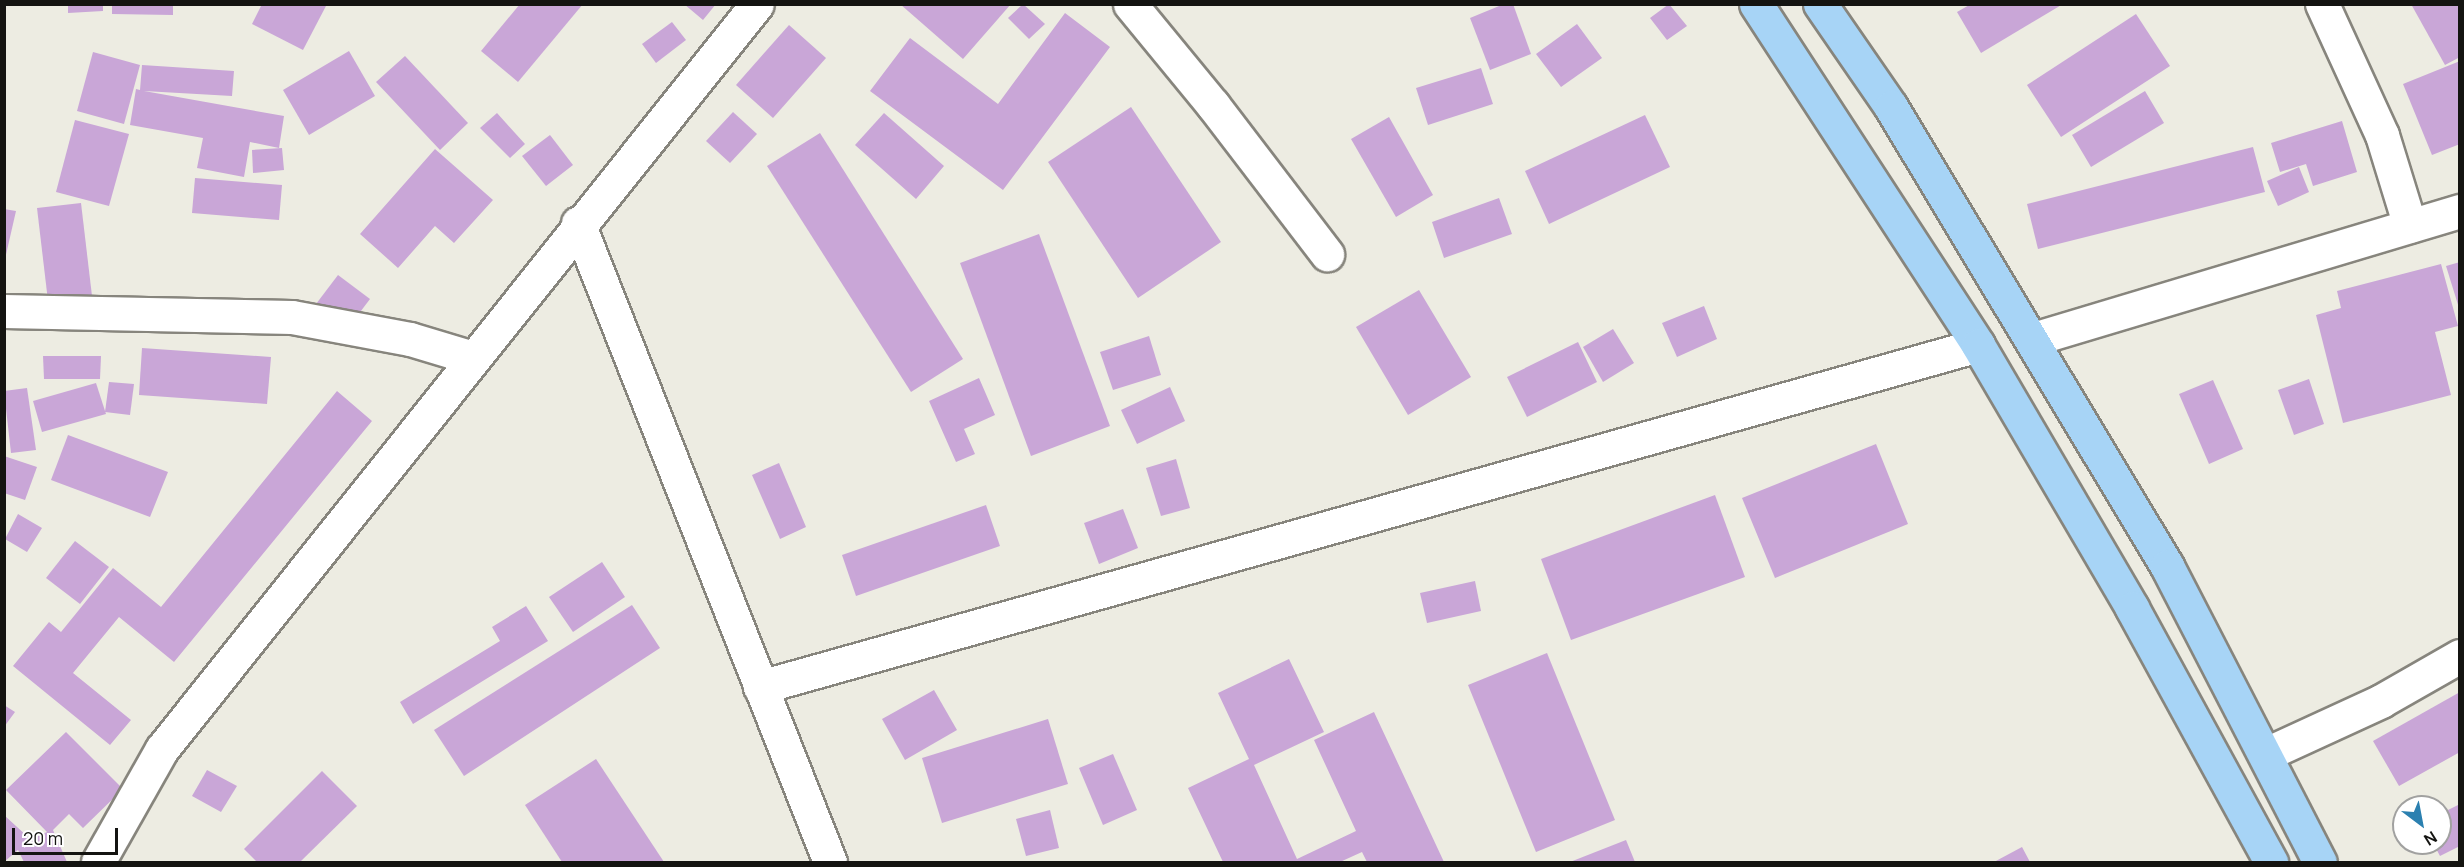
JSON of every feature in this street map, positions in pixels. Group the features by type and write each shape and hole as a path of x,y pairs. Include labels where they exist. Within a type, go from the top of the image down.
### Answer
{"highway":[{"path":"1756,4 1978,345 2132,608 2271,862"},
{"path":"1820,4 1891,107 2167,566 2266,753 2320,862"}],"street":[{"path":"98,862 162,749 579,223 757,4"},
{"path":"1130,4 1213,105 1328,254"},
{"path":"2322,4 2382,135 2410,226"},
{"path":"2032,339 2460,211"},
{"path":"579,223 830,862"},
{"path":"5,314 292,317 410,339 472,358"},
{"path":"760,687 1978,345"},
{"path":"2266,753 2381,701 2460,656"}],"building":[{"path":"68,4 103,4 103,11 68,13"},
{"path":"112,4 173,4 173,15 112,14"},
{"path":"262,4 327,4 303,50 252,24"},
{"path":"520,4 583,4 518,82 481,51"},
{"path":"684,4 716,4 703,20"},
{"path":"900,4 1011,4 963,59"},
{"path":"1023,4 1045,24 1029,39 1008,18"},
{"path":"1504,4 1513,4 1531,54 1490,70 1470,18"},
{"path":"1669,4 1687,26 1667,40 1650,18"},
{"path":"1971,4 2063,4 1981,53 1957,12"},
{"path":"2411,4 2460,4 2460,57 2445,65"},
{"path":"1065,13 1110,47 1003,190 870,91 910,38 998,104"},
{"path":"2136,14 2170,66 2061,137 2027,85"},
{"path":"672,22 686,40 656,63 642,44"},
{"path":"1577,24 1602,58 1561,87 1536,54"},
{"path":"789,25 826,58 773,118 736,85"},
{"path":"349,51 375,96 309,135 283,90"},
{"path":"93,52 140,65 124,124 77,111"},
{"path":"405,56 468,123 440,150 376,82"},
{"path":"2460,61 2460,144 2432,155 2403,84"},
{"path":"142,65 234,71 232,96 144,91 284,116 279,148 250,142 244,177 197,168 203,138 130,125 136,89 140,90"},
{"path":"1481,68 1493,104 1428,125 1416,88"},
{"path":"2145,91 2164,123 2091,167 2072,135"},
{"path":"1131,107 1221,242 1138,298 1048,162"},
{"path":"733,112 757,134 730,163 706,141"},
{"path":"497,113 525,144 510,158 480,128"},
{"path":"884,113 944,166 916,199 855,145"},
{"path":"1645,115 1670,167 1549,224 1525,171"},
{"path":"1389,117 1433,195 1396,217 1351,139"},
{"path":"75,120 129,134 109,206 56,192"},
{"path":"2342,121 2357,172 2313,186 2306,164 2280,172 2271,143"},
{"path":"820,133 963,359 911,392 767,166"},
{"path":"550,135 573,165 546,186 522,156"},
{"path":"2253,147 2265,192 2038,249 2027,204"},
{"path":"282,148 284,170 253,173 252,150"},
{"path":"435,149 493,200 454,243 435,226 398,268 360,234"},
{"path":"2299,167 2309,192 2278,206 2267,181"},
{"path":"195,178 282,185 279,220 192,213"},
{"path":"1499,198 1512,234 1444,258 1432,222"},
{"path":"81,203 92,296 48,301 37,208"},
{"path":"4,209 16,211 5,259 4,259"},
{"path":"1039,234 1110,426 1031,456 960,263"},
{"path":"2460,262 2460,308 2459,308 2446,266"},
{"path":"2441,264 2458,326 2435,332 2451,395 2343,423 2316,315 2341,308 2337,291"},
{"path":"338,275 370,299 345,332 313,308"},
{"path":"1419,290 1471,377 1408,415 1356,327"},
{"path":"1704,306 1717,339 1677,357 1662,323"},
{"path":"1613,329 1634,363 1603,382 1583,347"},
{"path":"1149,336 1161,375 1113,390 1100,352"},
{"path":"1578,342 1597,382 1527,417 1507,377"},
{"path":"142,348 271,357 267,404 139,395"},
{"path":"43,356 101,356 100,379 44,379"},
{"path":"979,378 995,415 964,429 975,454 956,462 929,401"},
{"path":"2309,379 2324,424 2294,435 2278,390"},
{"path":"2213,380 2243,449 2209,464 2179,394"},
{"path":"109,382 134,384 130,415 105,412"},
{"path":"96,383 106,414 42,432 33,401"},
{"path":"1170,387 1185,421 1137,444 1121,410"},
{"path":"27,388 36,450 11,453 4,391"},
{"path":"337,391 372,421 174,662 119,617 73,673 131,720 110,745 13,666 49,622 61,632 113,568 161,607"},
{"path":"68,435 168,472 150,517 51,480"},
{"path":"1876,444 1908,524 1775,578 1742,498"},
{"path":"4,456 37,467 25,500 4,493"},
{"path":"1176,459 1190,508 1161,516 1146,468"},
{"path":"779,463 806,527 780,539 752,475"},
{"path":"1715,495 1745,577 1571,640 1541,559"},
{"path":"986,505 1000,546 856,596 842,555"},
{"path":"1123,509 1138,548 1099,564 1084,523"},
{"path":"18,514 42,528 27,552 5,539"},
{"path":"75,541 109,567 80,604 46,578"},
{"path":"602,562 625,597 573,632 549,597"},
{"path":"1475,581 1481,611 1427,623 1420,593"},
{"path":"632,605 660,648 464,776 434,730"},
{"path":"526,606 548,641 413,724 400,702 500,641 492,627"},
{"path":"1547,653 1615,820 1536,852 1468,685"},
{"path":"1289,659 1324,732 1254,765 1297,859 1356,831 1314,740 1374,712 1444,862 1367,862 1362,852 1340,862 1223,862 1188,788 1249,759 1218,693"},
{"path":"934,690 957,730 905,760 882,719"},
{"path":"2460,692 2460,752 2399,786 2373,741"},
{"path":"4,705 15,712 4,727"},
{"path":"1048,719 1068,784 942,823 922,758"},
{"path":"66,732 123,789 83,828 69,814 53,830 67,862 24,862 18,850 4,862 4,815 29,838 27,841 47,832 6,790"},
{"path":"1113,754 1137,810 1103,825 1079,768"},
{"path":"596,759 664,862 562,862 525,805"},
{"path":"207,770 237,786 221,812 192,796"},
{"path":"322,771 357,806 300,862 257,862 244,849"},
{"path":"2460,804 2460,846 2452,850 2452,808"},
{"path":"1050,810 1059,848 1026,856 1016,819"},
{"path":"1626,840 1635,862 1570,862"},
{"path":"2022,847 2030,862 1994,862"}]}
